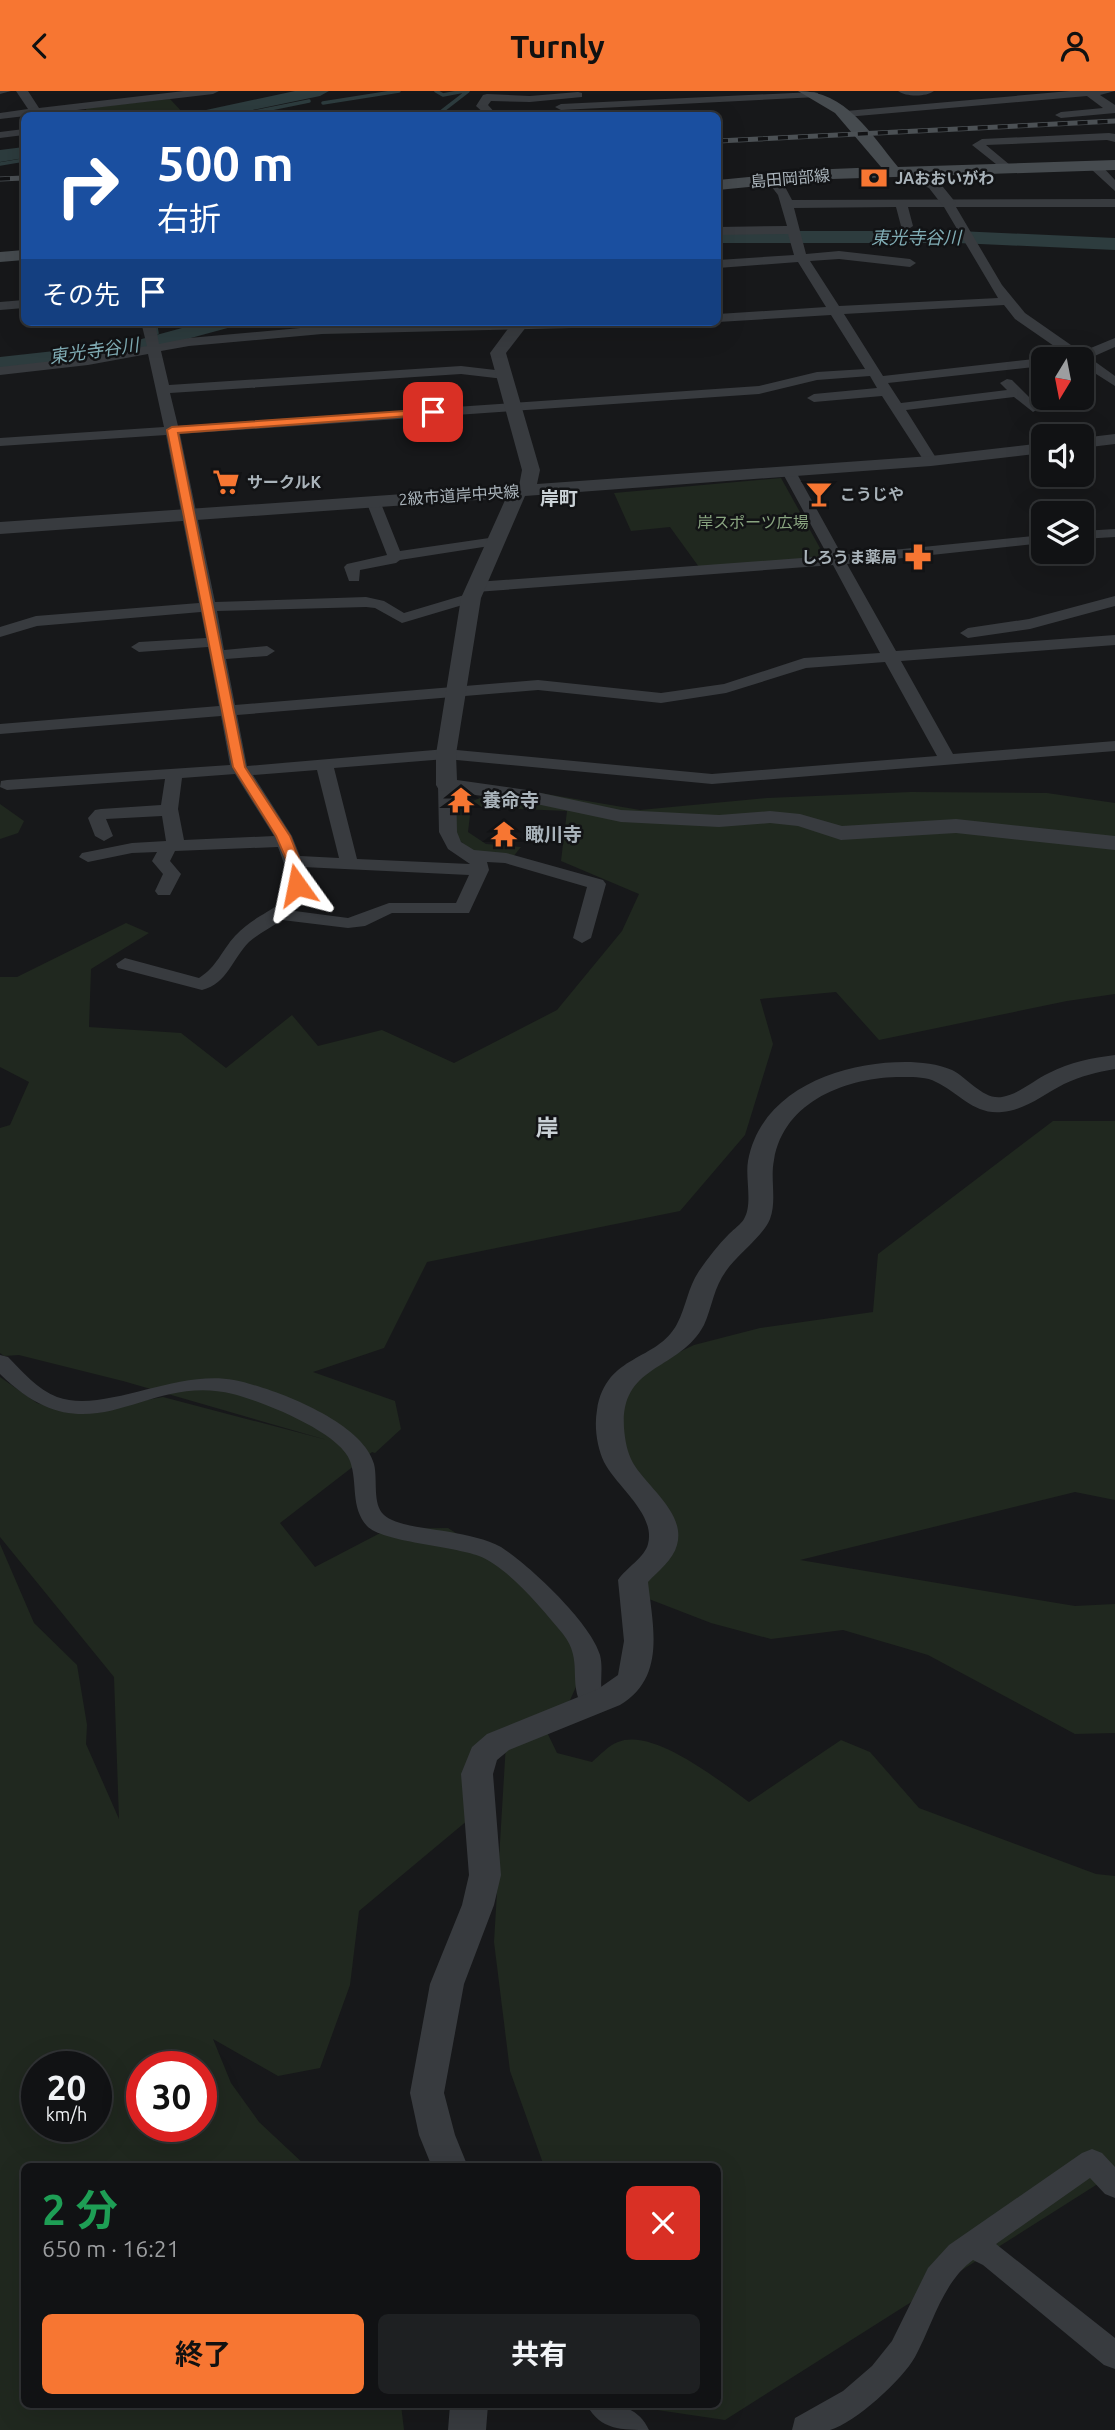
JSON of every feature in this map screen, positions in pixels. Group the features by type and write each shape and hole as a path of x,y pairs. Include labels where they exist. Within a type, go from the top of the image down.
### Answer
{"main road":[{"path":"810,93 846,114 897,171"},
{"name":"島田岡部線","path":"721,185 897,171 1115,165"},
{"path":"0,255 21,253"}],"street":[{"path":"22,91 36,112"},
{"path":"59,112 177,101 213,91"},
{"path":"628,91 634,103"},
{"path":"904,91 928,91 945,105"},
{"path":"962,91 1003,99"},
{"path":"846,114 1109,91"},
{"path":"563,102 590,93"},
{"path":"489,112 482,106 487,97 634,103 734,95 810,93"},
{"path":"1061,115 1114,110 1090,93"},
{"path":"0,116 21,115"},
{"path":"0,135 21,132"},
{"path":"1006,168 978,145 982,142 1110,136 1115,139"},
{"path":"1096,166 1115,187"},
{"path":"897,171 934,185 1006,301 1020,316 1060,347"},
{"path":"771,179 778,184 788,204 792,235 802,259 931,461"},
{"path":"788,204 1115,203"},
{"path":"901,204 907,226"},
{"path":"721,231 792,235"},
{"path":"721,264 839,255 910,263"},
{"path":"721,318 1006,301"},
{"path":"0,306 21,304"},
{"path":"125,964 202,984 217,975 242,939 290,907 297,885 293,861 285,841 241,770 149,326"},
{"path":"0,371 88,361 153,345 323,330 454,326"},
{"path":"280,914 348,923 359,922 389,908 463,909 480,870 478,860 454,845 448,832 446,754 474,592 531,470 498,353 518,326"},
{"path":"1094,350 1115,342"},
{"path":"814,398 881,381 1031,363"},
{"path":"990,367 1031,406"},
{"path":"163,389 461,370 504,375"},
{"path":"1094,370 1115,382"},
{"path":"0,442 759,390 817,376 881,381"},
{"path":"898,407 1017,393"},
{"path":"1094,442 1115,439"},
{"name":"2級市道岸中央線","path":"0,528 789,472 931,461 1031,449"},
{"path":"789,472 947,759"},
{"path":"373,501 395,556"},
{"path":"1094,534 1115,533"},
{"path":"0,632 36,621 208,607 366,602 379,604 402,618 474,592 838,561 1031,540"},
{"path":"354,578 352,567 391,560 395,556 496,541"},
{"path":"968,633 1030,624 1115,601"},
{"path":"0,729 538,685 661,698 726,688 804,663 1115,640"},
{"path":"139,647 267,651"},
{"path":"7,785 446,754 712,779 1115,745"},
{"path":"324,763 349,864"},
{"path":"164,891 172,874 161,861 172,846 169,822 175,774"},
{"path":"447,785 527,796 632,817 719,821 770,817 800,820 841,834 956,826 1115,843"},
{"path":"104,836 96,818 101,814 170,810"},
{"path":"88,857 132,848 285,841"},
{"path":"470,855 506,858 597,884 582,938"},
{"path":"293,861 480,870"},
{"path":"448,2163 437,2135 427,2093 447,1984 478,1905 485,1875 477,1774 483,1755 498,1742 609,1697 626,1687 633,1675 639,1641 633,1580 663,1545 665,1531 661,1520 615,1454 610,1422 611,1406 625,1375 678,1341 690,1327 710,1273 757,1220 764,1150 789,1109 799,1099 833,1081 903,1069 940,1074 980,1101 1008,1105 1070,1072 1115,1062"},
{"path":"0,1362 49,1402 71,1406 96,1405 192,1384 212,1384 235,1387 343,1433 358,1452 366,1473 367,1510 374,1522 384,1527 491,1551 522,1574 574,1631 588,1656 587,1689 592,1702"},
{"path":"805,2430 854,2400 883,2375 903,2350 938,2277 959,2254 1092,2161 1115,2186"},
{"path":"971,2245 993,2256 1115,2355"},
{"path":"467,2430 469,2408"},
{"path":"607,2408 634,2430"}],"green space":[{"path":"170,99 182,112 88,112 85,108"},
{"name":"岸スポーツ広場","path":"781,478 825,557 699,567 670,527 631,531 614,493"},
{"path":"505,787 640,810 767,798 911,792 1047,793 1115,803 1115,994 1067,1001 879,1040 836,992 760,999 773,1044 745,1135 680,1211 427,1262 384,1348 313,1372 395,1401 401,1429 375,1453 372,1452 280,1523 315,1567 388,1529 448,1528 537,1585 571,1635 579,1680 567,1707 491,1751 474,1815 359,1911 350,1985 320,2068 278,2076 213,2039 231,2083 259,2122 303,2163 21,2163 21,2408 401,2408 404,2430 0,2430 0,1544 34,1623 77,1665 87,1725 86,1744 119,1819 114,1677 0,1537 0,1377 37,1403 74,1413 163,1397 327,1440 123,1381 19,1355 4,1356 0,1353 0,1128 10,1125 29,1082 0,1067 0,977 17,977 126,923 149,933 91,969 89,1027 181,1033 226,1068 292,1015 318,1046 382,1030 454,1063 557,1010 622,931 639,894 561,861 567,811 471,807 468,832 486,844 521,847 512,858 472,851 453,835 457,808"},
{"path":"0,804 24,821 18,833 0,839"},
{"path":"1053,1121 1115,1121 1115,1500 1075,1492 800,1560 1075,1606 1115,1604 1115,1733 1075,1734 928,1655 843,1630 771,1639 711,1623 623,1589 671,1534 631,1498 604,1435 638,1372 694,1345 760,1328 873,1312 878,1254"},
{"path":"542,1722 557,1753 592,1762 618,1742 633,1739 649,1742 686,1759 749,1802 841,1740 870,1752 919,1808 1096,1874 1115,1876 1115,2173 725,2420 644,2408 721,2408 721,2163 543,2163 510,2071 494,1942 506,1743"}],"waterway":[{"path":"220,112 320,91"},
{"path":"323,103 399,91"},
{"path":"436,91 443,95 464,91"},
{"path":"441,112 468,91"},
{"path":"255,112 309,101"},
{"path":"0,156 21,153"},
{"path":"0,164 21,160"},
{"name":"東光寺谷川","path":"721,237 958,237 1115,244"},
{"path":"156,326 157,333"},
{"name":"東光寺谷川","path":"0,363 128,349 213,326"}],"railway":[{"path":"721,141 1115,121"},
{"path":"0,179 21,178"}],"place":[{"name":"JAおおいがわ","path":"874,178"},
{"name":"サークルK","path":"226,482"},
{"name":"こうじや","path":"819,494"},
{"name":"しろうま薬局","path":"918,557"},
{"name":"養命寺","path":"461,800"},
{"name":"瞰川寺","path":"504,834"}],"district":[{"name":"岸町","path":"559,498"},
{"name":"岸","path":"547,1128"}],"route":[{"path":"297,885 293,861 283,836 239,767 172,430 433,412"}]}
